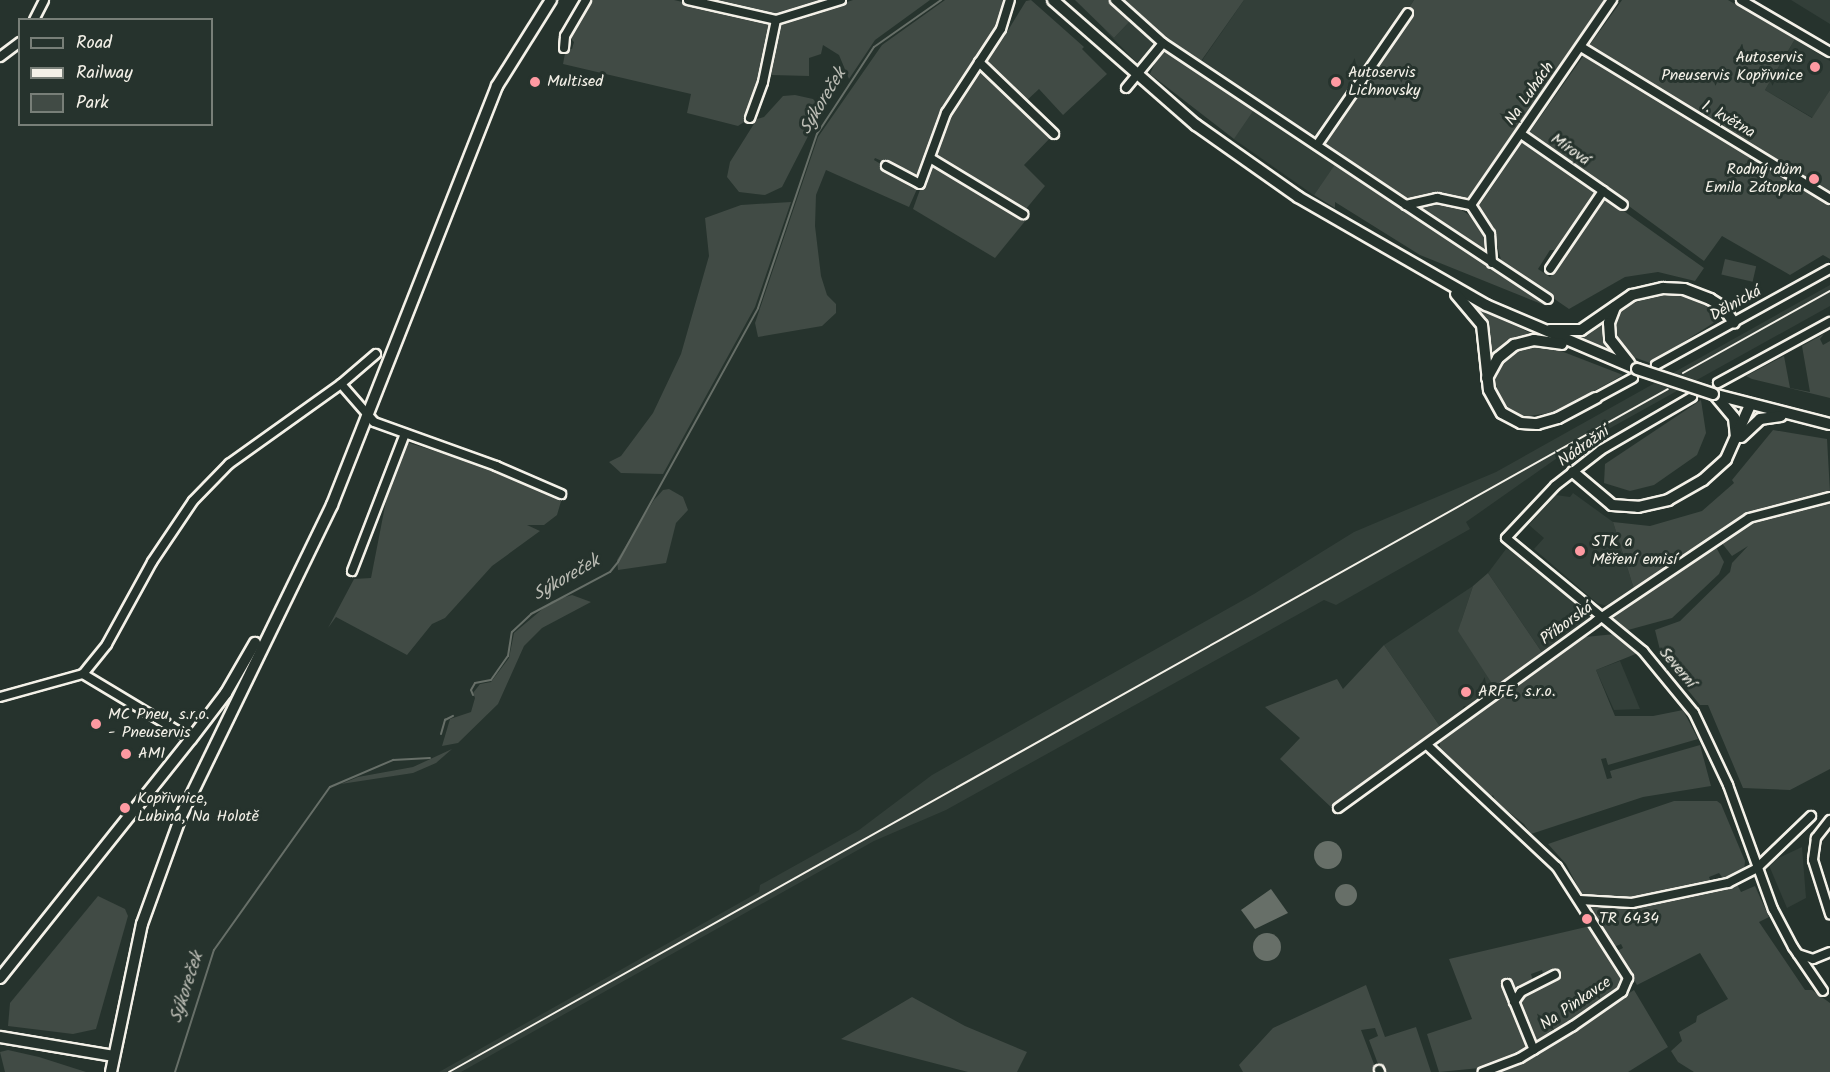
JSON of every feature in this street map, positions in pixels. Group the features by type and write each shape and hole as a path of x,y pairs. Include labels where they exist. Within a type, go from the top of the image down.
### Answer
{"main road":[{"path":"111,1072 112,1056 142,924 181,816 313,545 369,416 497,86 551,0"},
{"path":"1053,0 1136,76 1263,174 1439,280 1527,324 1635,373 1750,405 1830,424"},
{"path":"1439,280 1481,321 1487,378 1498,409 1521,423 1547,422 1596,398"},
{"path":"1527,324 1575,332 1644,291 1677,288 1716,302 1734,323"},
{"path":"1616,306 1609,323 1610,339 1635,373"},
{"path":"1487,378 1501,354 1518,343 1534,340 1574,345"},
{"path":"1713,394 1734,418 1737,441"},
{"path":"1573,472 1607,502 1628,507 1649,506 1678,496 1703,480 1726,459 1737,441 1750,405"},
{"path":"1737,441 1760,419 1796,416"},
{"path":"0,978 226,693 313,545"},
{"path":"0,1036 112,1056"}],"street":[{"path":"35,18 44,0"},
{"path":"564,48 565,36 586,0"},
{"path":"688,0 776,20 841,0"},
{"path":"886,166 920,184 946,113 1001,29 1010,0"},
{"path":"1115,0 1163,43 1548,298"},
{"name":"Na Luhách","path":"1471,205 1612,0"},
{"path":"1741,0 1830,52"},
{"path":"1317,145 1408,13"},
{"path":"750,118 763,82 776,20"},
{"path":"1126,88 1163,43"},
{"path":"0,57 18,44"},
{"name":"1. května","path":"1581,47 1830,199"},
{"path":"979,62 1054,134"},
{"name":"Mírová","path":"1521,134 1623,205"},
{"path":"930,158 1023,214"},
{"path":"1550,269 1603,190"},
{"path":"1406,206 1437,198 1471,205 1490,234 1492,263"},
{"name":"Dělnická","path":"1656,365 1830,269"},
{"path":"1718,383 1830,322"},
{"path":"2,694 83,674 107,644 152,562 193,501 229,464 341,384 376,354"},
{"path":"1596,398 1635,373"},
{"path":"341,384 374,422 404,436 496,466 561,494"},
{"name":"Nádražní","path":"1506,538 1573,472 1605,448 1692,397"},
{"path":"352,572 404,436"},
{"name":"Příborská","path":"1338,808 1602,617 1749,518 1830,497"},
{"name":"Severní","path":"1506,538 1648,656 1677,688 1699,720 1728,785 1756,867 1797,954 1823,991"},
{"path":"83,674 191,739"},
{"name":"Na Pinkavce","path":"1427,745 1538,846 1580,900 1620,963 1628,985 1534,1050 1483,1072"},
{"path":"1580,900 1641,901 1728,884 1756,867 1810,816"},
{"path":"1830,820 1816,838 1813,860 1830,914"},
{"path":"1797,954 1813,959 1830,952"},
{"path":"1514,1002 1521,992 1555,975"},
{"path":"1508,984 1534,1050"}],"shaded area":[{"path":"1244,0 1414,0 1318,141 1201,62"},
{"path":"1791,0 1830,0 1830,24"},
{"path":"1131,20 1155,39 1156,44 1138,64 1102,27 1114,38"},
{"path":"1795,39 1830,61 1830,90 1813,118 1765,90"},
{"path":"1256,107 1336,163 1314,195 1234,139"},
{"path":"1830,285 1830,306 1560,456 1466,522 1470,529 1336,605 1324,600 946,810 874,841 461,1072 439,1072 759,892 760,885 859,830 932,775 1254,594 1354,532 1496,472"},
{"path":"1573,493 1613,522 1634,589 1607,606 1597,603 1534,549 1544,538 1529,525 1556,495 1570,497"},
{"path":"1506,549 1515,551 1593,616 1543,654 1488,573"},
{"path":"1473,586 1461,622 1498,687 1470,707 1464,706 1459,715 1441,728 1384,645"},
{"path":"1620,661 1640,709 1614,710 1596,670"},
{"path":"1328,841 1338,845 1342,855 1338,865 1328,869 1318,865 1314,855 1318,845"},
{"path":"1802,847 1806,898 1787,908 1768,863"},
{"path":"1346,884 1354,887 1357,895 1354,903 1346,906 1338,903 1335,895 1338,887"},
{"path":"1271,889 1288,913 1255,929 1241,910"},
{"path":"1267,933 1277,937 1281,947 1277,957 1267,961 1257,957 1253,947 1257,937"}],"green space":[{"path":"592,0 674,0 772,23 761,83 744,122 738,126 687,113 691,94 563,64 566,48 572,49 574,42 569,37"},
{"path":"710,0 831,0 782,16"},
{"path":"853,0 930,0 875,40 849,79 839,55 823,45 821,54 809,58 809,76 771,75 780,25"},
{"path":"945,0 1003,0 997,31 944,114 918,177 875,158 874,160 913,183 917,189 909,207 826,170 816,195 815,226 821,276 827,295 836,304 836,313 822,326 758,337 755,323 818,137 882,45"},
{"path":"1031,0 1084,47 1082,49 1107,74 1063,115 1039,89 1024,103 984,63 998,37 1002,40 1026,1"},
{"path":"1075,0 1111,0 1131,20 1114,38"},
{"path":"1121,0 1244,0 1201,61 1150,27"},
{"path":"1414,0 1606,0 1468,199 1439,192 1408,201 1322,143"},
{"path":"1622,0 1728,0 1795,39 1765,90 1812,118 1830,90 1830,193 1589,46"},
{"path":"1168,47 1256,107 1234,139 1150,74 1160,51"},
{"path":"1584,55 1830,204 1830,259 1823,255 1790,275 1722,236 1704,261 1529,133"},
{"path":"979,65 1053,135 1024,165 1045,186 1026,209 1021,210 936,158 940,135 956,102"},
{"path":"795,95 813,99 822,109 782,187 765,195 739,192 727,177 730,162 757,119 764,117 783,96"},
{"path":"1524,140 1596,194 1557,250 1550,250 1538,269 1550,277 1604,197 1704,268 1695,281 1658,272 1625,277 1569,309 1502,263 1492,228 1477,209"},
{"path":"930,162 1026,220 995,258 913,209"},
{"path":"1336,163 1549,307 1420,255 1335,202 1335,208 1314,195"},
{"path":"1437,200 1454,205 1478,221 1488,236 1488,258 1417,207"},
{"path":"791,202 755,307 663,474 621,473 609,462 621,456 653,413 681,354 709,256 705,218 741,205"},
{"path":"1725,259 1756,266 1753,282 1721,275"},
{"path":"1657,293 1676,293 1708,303 1715,322 1650,363 1628,355 1616,344 1613,328 1619,310"},
{"path":"1477,308 1534,335 1507,343 1491,360 1487,327"},
{"path":"1603,320 1604,337 1610,353 1574,337"},
{"path":"1824,334 1820,339 1823,345 1830,341 1830,398 1752,379 1746,376 1784,356 1790,388 1810,392 1802,346"},
{"path":"1534,345 1548,346 1623,375 1556,412 1523,417 1502,405 1494,378 1501,360 1512,351"},
{"path":"1701,400 1706,433 1697,455 1654,485 1630,491 1604,483 1605,464"},
{"path":"1773,430 1827,439 1830,492 1765,507 1744,516 1634,589 1613,522 1650,526 1702,511 1734,483 1732,480"},
{"path":"406,442 492,469 562,498 557,515 544,525 527,525 540,531 492,566 445,618 432,624 407,655 336,617 328,628 354,579 371,578 386,501"},
{"path":"669,489 683,497 688,510 676,523 666,563 618,570 617,560 654,500 663,490"},
{"path":"1830,503 1830,769 1790,790 1743,788 1708,705 1700,705 1662,658 1655,630 1680,621 1730,572 1732,563 1748,546 1732,556 1721,542 1751,522"},
{"path":"1715,545 1724,562 1719,574 1672,618 1628,630 1614,618 1613,615"},
{"path":"1488,573 1543,654 1482,698 1478,693 1491,682 1458,631 1473,586"},
{"path":"572,595 591,602 542,628 524,646 498,704 458,743 442,746 450,719 471,712 475,698 473,693 480,684 491,682 509,658 514,633 552,601"},
{"path":"1615,634 1638,653 1596,670 1615,716 1653,716 1683,710 1698,739 1608,765 1606,758 1601,759 1607,779 1612,778 1610,771 1700,745 1711,786 1643,797 1531,834 1524,824 1496,802 1493,795 1490,798 1454,768 1440,751 1440,740 1585,637"},
{"path":"1384,645 1441,728 1333,809 1280,759 1300,738 1265,707 1337,679 1343,689"},
{"path":"452,749 436,763 413,773 341,784 358,777 413,767"},
{"path":"1674,801 1717,801 1721,804 1745,861 1744,873 1725,881 1719,873 1709,877 1711,882 1624,898 1582,895 1566,864 1548,844"},
{"path":"1737,884 1741,892 1755,886 1769,917 1759,922 1805,990 1812,990 1830,1003 1830,1072 1694,1072 1678,1062 1671,1051 1682,1041 1679,1032 1696,1022 1697,1016 1728,999 1700,953 1637,985 1617,951 1623,948 1621,944 1614,947 1590,908 1591,904"},
{"path":"98,896 125,909 128,916 96,1029 73,1034 8,1026 10,1003"},
{"path":"1590,920 1625,979 1623,986 1561,1030 1551,1030 1552,1036 1534,1043 1517,999 1544,977 1542,970 1531,974 1533,981 1513,994 1530,1049 1490,1067 1439,1072 1427,1034 1472,1019 1449,959 1586,927"},
{"path":"1366,985 1385,1037 1416,1027 1431,1072 1381,1072 1369,1040 1378,1036 1375,1028 1361,1030 1377,1072 1243,1072 1239,1065 1273,1028"},
{"path":"1634,990 1668,1047 1628,1072 1494,1072 1536,1053"},
{"path":"912,997 965,1026 1027,1052 1017,1072 968,1072 841,1039"},
{"path":"8,1050 86,1072 5,1072 0,1052"}],"waterway":[{"name":"Sýkoreček","path":"473,695 471,690 475,683 491,680 508,656 512,632 531,614 610,572 618,562 758,308 817,134 874,47 941,0"},
{"name":"Sýkoreček","path":"441,734 445,720 453,716"},
{"name":"Sýkoreček","path":"175,1072 214,950 330,787 393,760 430,758"}],"tunnel":[{"path":"1692,397 1718,383"}],"railway":[{"path":"1683,373 1830,291"},
{"path":"449,1072 1668,389"}],"place":[{"name":"Autoservis Pneuservis Kopřivnice","path":"1815,67"},
{"name":"Multised","path":"535,82"},
{"name":"Autoservis Lichnovsky","path":"1336,82"},
{"name":"Rodný dům Emila Zátopka","path":"1814,179"},
{"name":"STK a Měření emisí","path":"1580,551"},
{"name":"ARFE, s.r.o.","path":"1466,692"},
{"name":"MC Pneu, s.r.o. - Pneuservis","path":"96,724"},
{"name":"AMI","path":"126,754"},
{"name":"Kopřivnice, Lubina, Na Holotě","path":"125,808"},
{"name":"TR 6434","path":"1587,919"}]}
